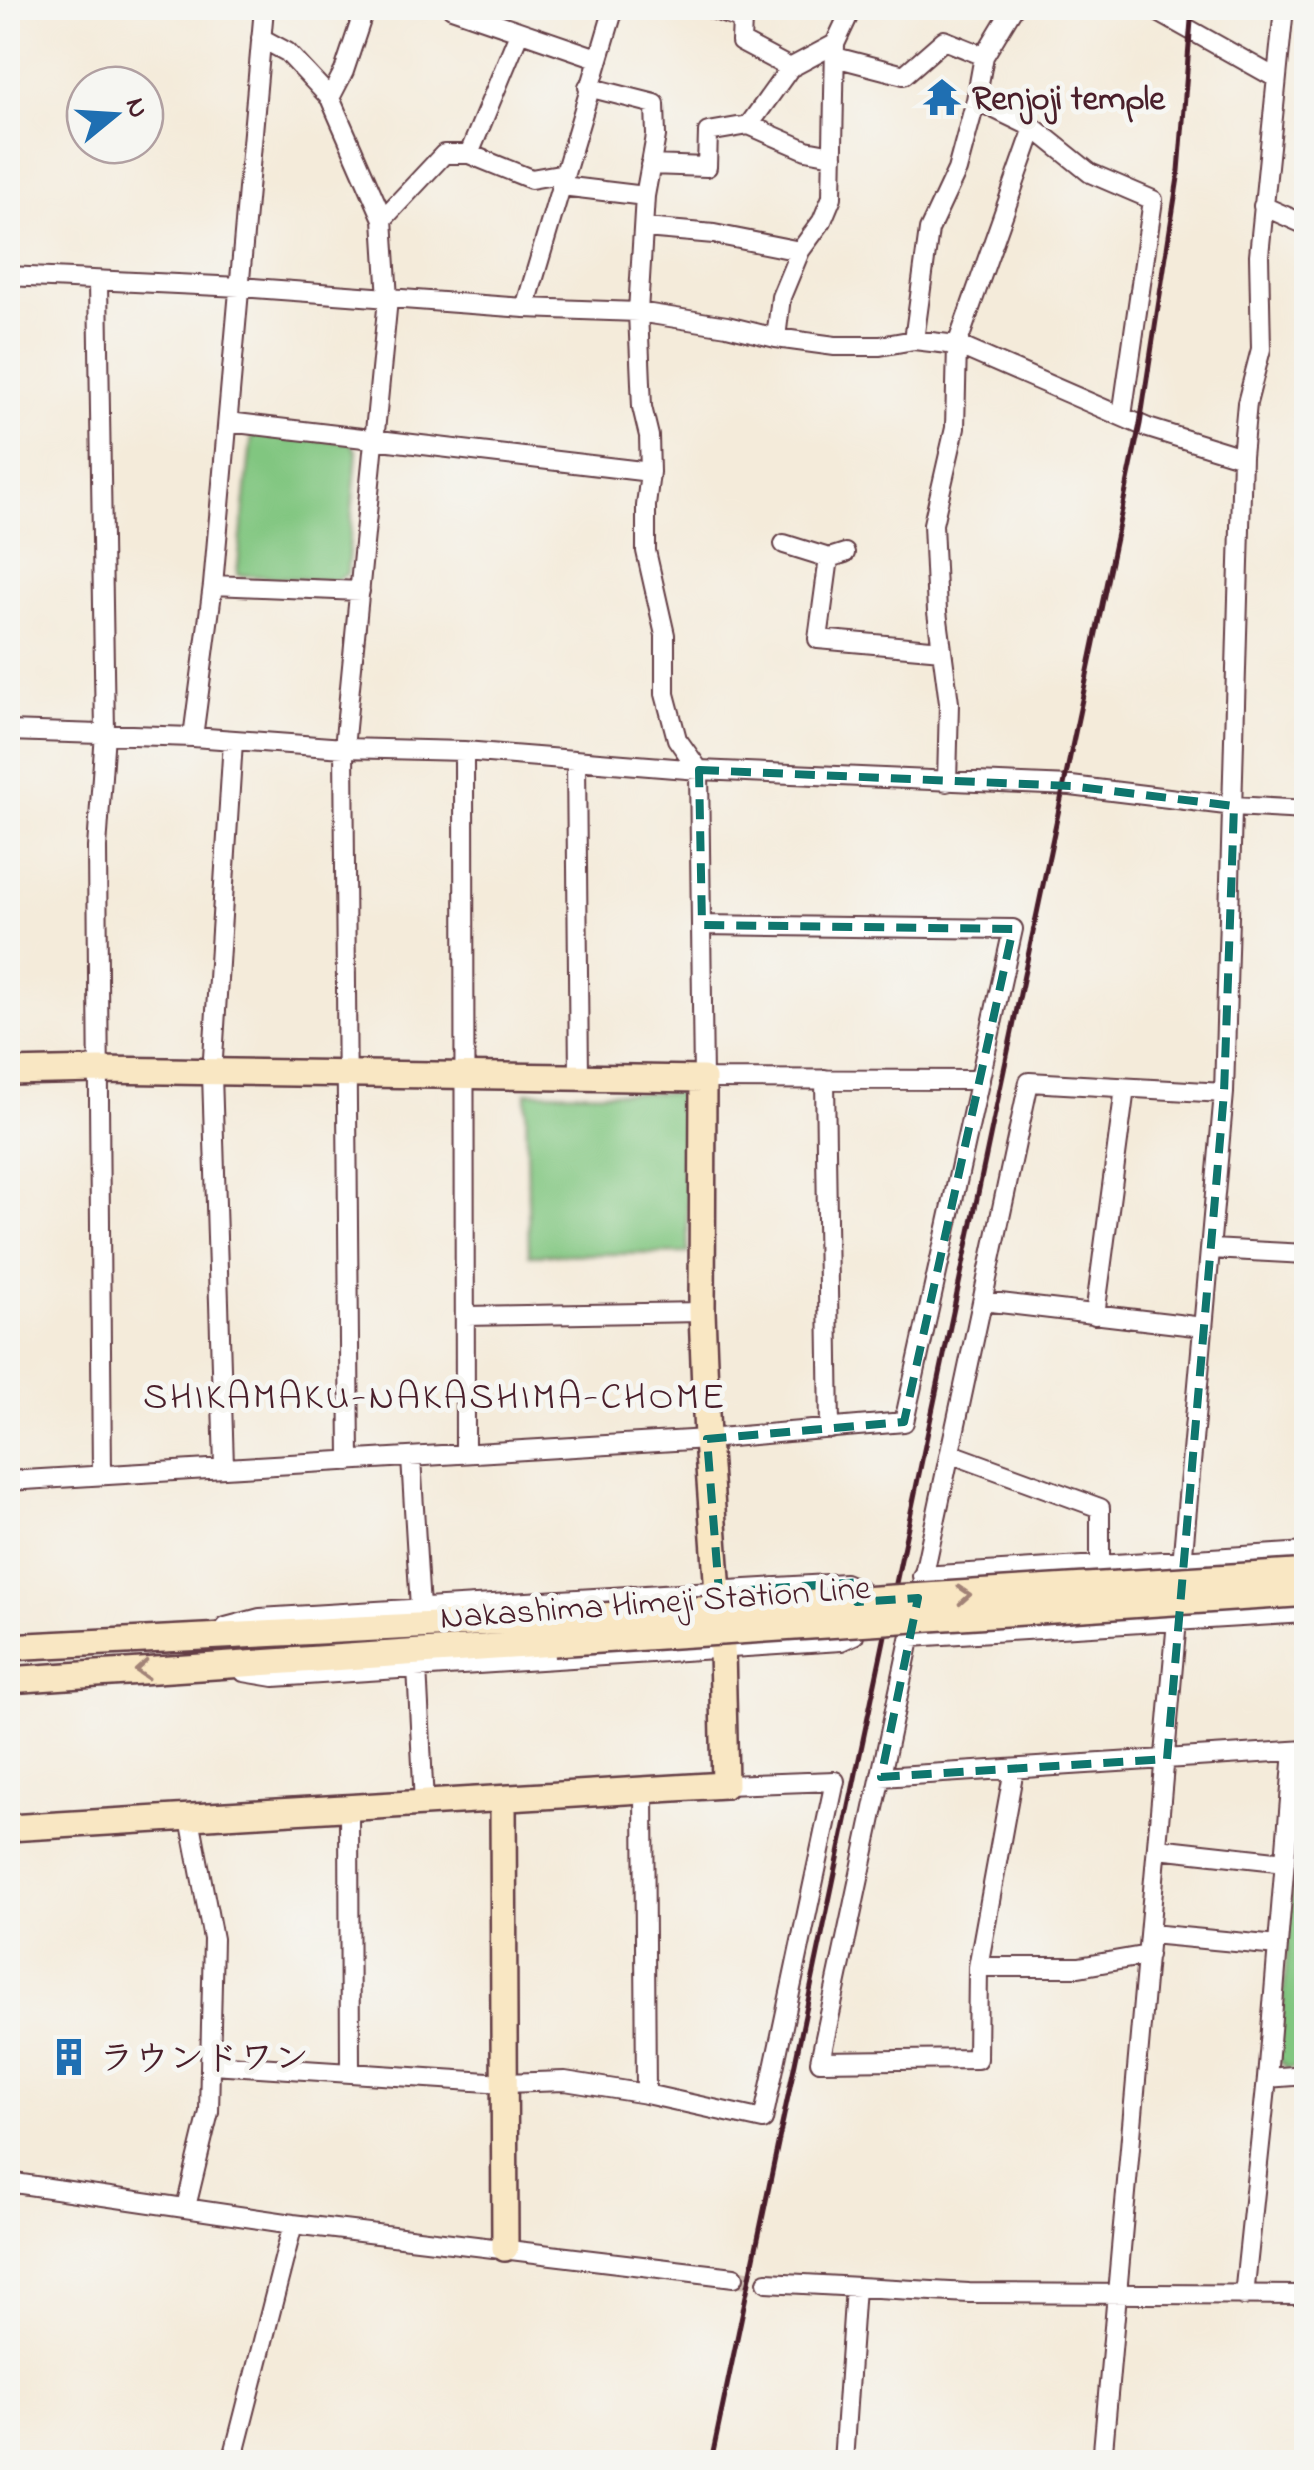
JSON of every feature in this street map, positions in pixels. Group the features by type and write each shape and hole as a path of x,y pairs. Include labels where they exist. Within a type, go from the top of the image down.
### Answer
{"street":[{"path":"194,737 214,585 264,8"},
{"path":"330,98 344,71 364,8"},
{"path":"452,8 488,15 519,33 597,58"},
{"path":"525,308 614,8"},
{"path":"710,8 742,20 741,42 790,68"},
{"path":"776,338 781,297 800,251 822,220 832,197 835,50 852,8"},
{"path":"914,340 930,230 957,170 984,56 1013,8"},
{"path":"1151,8 1276,78"},
{"path":"1102,2462 1224,1093 1242,457 1247,403 1261,349 1263,206 1284,8"},
{"path":"468,154 519,33"},
{"path":"261,38 287,52 330,98 383,219 388,298 344,748 350,1461"},
{"path":"749,125 790,68 835,50 904,75 944,40 984,56"},
{"path":"588,88 655,104 656,136 645,196 638,312 642,407 649,436 646,551 665,635 665,694 677,739 699,770 704,1079 702,1312 722,1650 725,1785"},
{"path":"976,100 1034,128 1090,173 1153,200 1122,416"},
{"path":"650,164 707,167 708,132 749,125 806,150 833,155"},
{"path":"948,782 949,703 936,612 933,524 956,428 957,345 1034,128"},
{"path":"383,219 444,154 468,154 531,179 563,180 645,196"},
{"path":"1263,206 1306,225"},
{"path":"645,228 714,234 800,251"},
{"path":"8,276 638,312 835,346 880,346 914,340 957,345 1122,416 1242,457"},
{"path":"98,282 106,733 97,848 102,1475"},
{"path":"228,422 650,472"},
{"path":"784,544 837,556 818,639 942,650"},
{"path":"214,585 360,591"},
{"path":"8,731 194,737 699,770 1072,786 1234,806 1306,810"},
{"path":"224,1466 212,1074 233,741"},
{"path":"464,752 465,1453"},
{"path":"576,761 580,1077"},
{"path":"8,1482 224,1466 707,1440 904,1422 1013,929 702,924"},
{"path":"8,1072 980,1080"},
{"path":"825,1079 830,1429"},
{"path":"1014,1769 978,1967 977,2059 820,2061 1029,1082 1224,1093"},
{"path":"1095,1314 1125,1088"},
{"path":"1212,1250 1306,1254"},
{"path":"982,1301 1203,1326"},
{"path":"465,1316 702,1312"},
{"path":"952,1454 1100,1508 1100,1566"},
{"path":"411,1458 420,1608"},
{"path":"922,1576 1181,1559 1303,1583"},
{"path":"192,1636 260,1618 845,1583 859,1589 854,1634 840,1641 274,1677 206,1666"},
{"path":"911,1637 1176,1621 1303,1583"},
{"name":"Nakashima Himeji Station Line","path":"8,1680 206,1666 553,1631 1303,1583"},
{"name":"Nakashima Himeji Station Line","path":"8,1647 192,1636 553,1631"},
{"path":"417,1667 424,1804"},
{"path":"881,1777 1300,1750 1285,1862 1244,2296"},
{"path":"8,1828 835,1781 762,2120 565,2081 504,2083 212,2064"},
{"path":"644,1790 646,2094"},
{"path":"503,1800 505,2248"},
{"path":"350,1808 350,2071"},
{"path":"186,2207 210,2112 214,1939 190,1818"},
{"path":"1158,1848 1285,1862"},
{"path":"1150,1934 1278,1946"},
{"path":"978,1967 1079,1967 1148,1955"},
{"path":"1267,2078 1306,2075"},
{"path":"8,2182 293,2224 734,2277"},
{"path":"232,2462 293,2224"},
{"path":"768,2282 968,2293 1306,2295"},
{"path":"844,2462 855,2288"}],"highlighted area":[{"path":"699,770 1071,786 1234,806 1224,1093 1167,1759 881,1777 918,1598 857,1602 859,1582 719,1592 707,1439 904,1422 1013,929 702,925"}],"green space":[{"path":"252,433 351,442 357,452 347,574 334,581 237,575"},
{"path":"526,1092 679,1093 686,1101 688,1253 529,1255"},
{"path":"1306,1757 1306,2067 1287,2069 1278,2059"}],"tunnel":[{"path":"734,2277 767,2282"}],"railway":[{"path":"711,2462 1140,424 1179,171 1192,8"}],"place":[{"name":"Renjoji temple","path":"942,97"},
{"name":"ラウンドワン","path":"69,2057"}],"district":[{"name":"SHIKAMAKU-NAKASHIMA-CHOME","path":"435,1395"}]}
